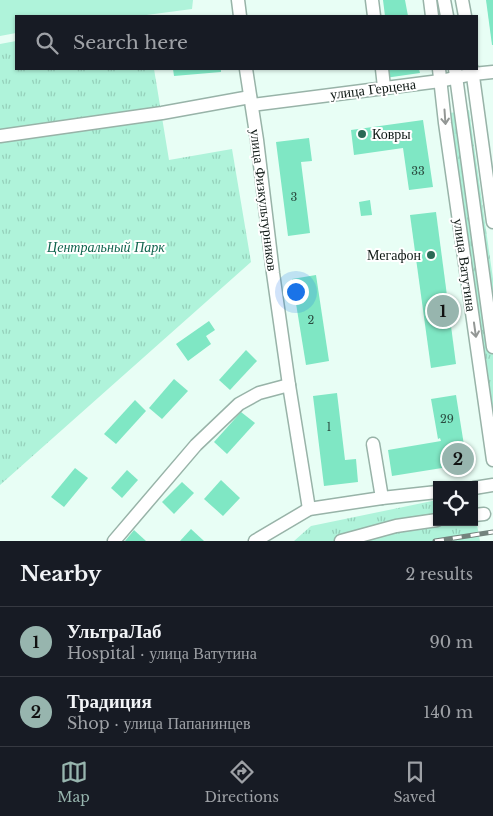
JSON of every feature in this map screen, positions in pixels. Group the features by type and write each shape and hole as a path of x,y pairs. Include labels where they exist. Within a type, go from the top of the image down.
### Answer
{"street":[{"path":"238,0 240,15"},
{"path":"372,0 374,15"},
{"path":"430,0 432,15"},
{"path":"444,0 447,15"},
{"path":"462,0 465,15"},
{"name":"улица Физкультурников","path":"246,70 289,386 309,509"},
{"path":"382,70 384,87"},
{"path":"472,71 493,222"},
{"name":"улица Герцена","path":"0,136 251,101 384,87 455,73 472,71 493,72"},
{"path":"455,73 493,347"},
{"name":"улица Ватутина","path":"440,75 493,460"},
{"path":"114,541 196,445 239,404 259,393 289,386"},
{"path":"373,444 382,498"},
{"path":"478,487 493,484"},
{"path":"255,541 309,509 433,492"},
{"path":"341,541 396,526 433,521"}],"green space":[{"path":"0,0 193,0 192,9 147,15 15,15 15,33 0,36"},
{"name":"Центральный Парк","path":"15,41 15,70 154,70 169,160 232,149 251,262 0,485 0,44"},
{"path":"469,110 493,279 493,415 450,113"},
{"path":"433,501 433,526 477,526 480,541 294,541 311,526"}],"building":[{"path":"383,0 405,0 408,15 385,15"},
{"path":"486,0 493,0 493,45 492,45"},
{"path":"173,70 221,70 221,72 174,76"},
{"path":"384,70 419,70 420,73 385,78"},
{"path":"423,120 433,187 409,190 403,148 354,155 351,130"},
{"path":"309,138 312,161 301,162 310,233 288,236 276,142"},
{"path":"370,200 372,215 361,216 359,202"},
{"path":"436,212 456,364 431,368 410,215"},
{"path":"316,275 329,361 306,365 292,279"},
{"path":"209,321 215,330 206,336 211,344 188,361 176,344"},
{"path":"246,350 257,361 230,390 219,380"},
{"path":"174,379 188,391 162,419 149,408"},
{"path":"337,393 345,460 356,459 358,482 324,486 313,396"},
{"path":"456,395 467,464 392,476 388,450 441,441 440,438 438,439 431,399"},
{"path":"135,400 146,411 116,444 104,434"},
{"path":"241,412 255,423 227,454 214,442"},
{"path":"75,468 88,478 64,507 51,497"},
{"path":"127,470 138,480 122,498 111,488"},
{"path":"221,480 240,498 223,516 204,499"},
{"path":"182,482 194,493 174,514 162,502"},
{"path":"191,529 204,541 180,541"},
{"path":"134,530 146,541 125,541"}],"railway":[{"path":"435,541 493,532"}],"place":[{"name":"Ковры","path":"362,134"},
{"name":"Мегафон","path":"431,255"},
{"name":"УльтраЛаб","path":"443,311"},
{"name":"Традиция","path":"458,459"}]}
